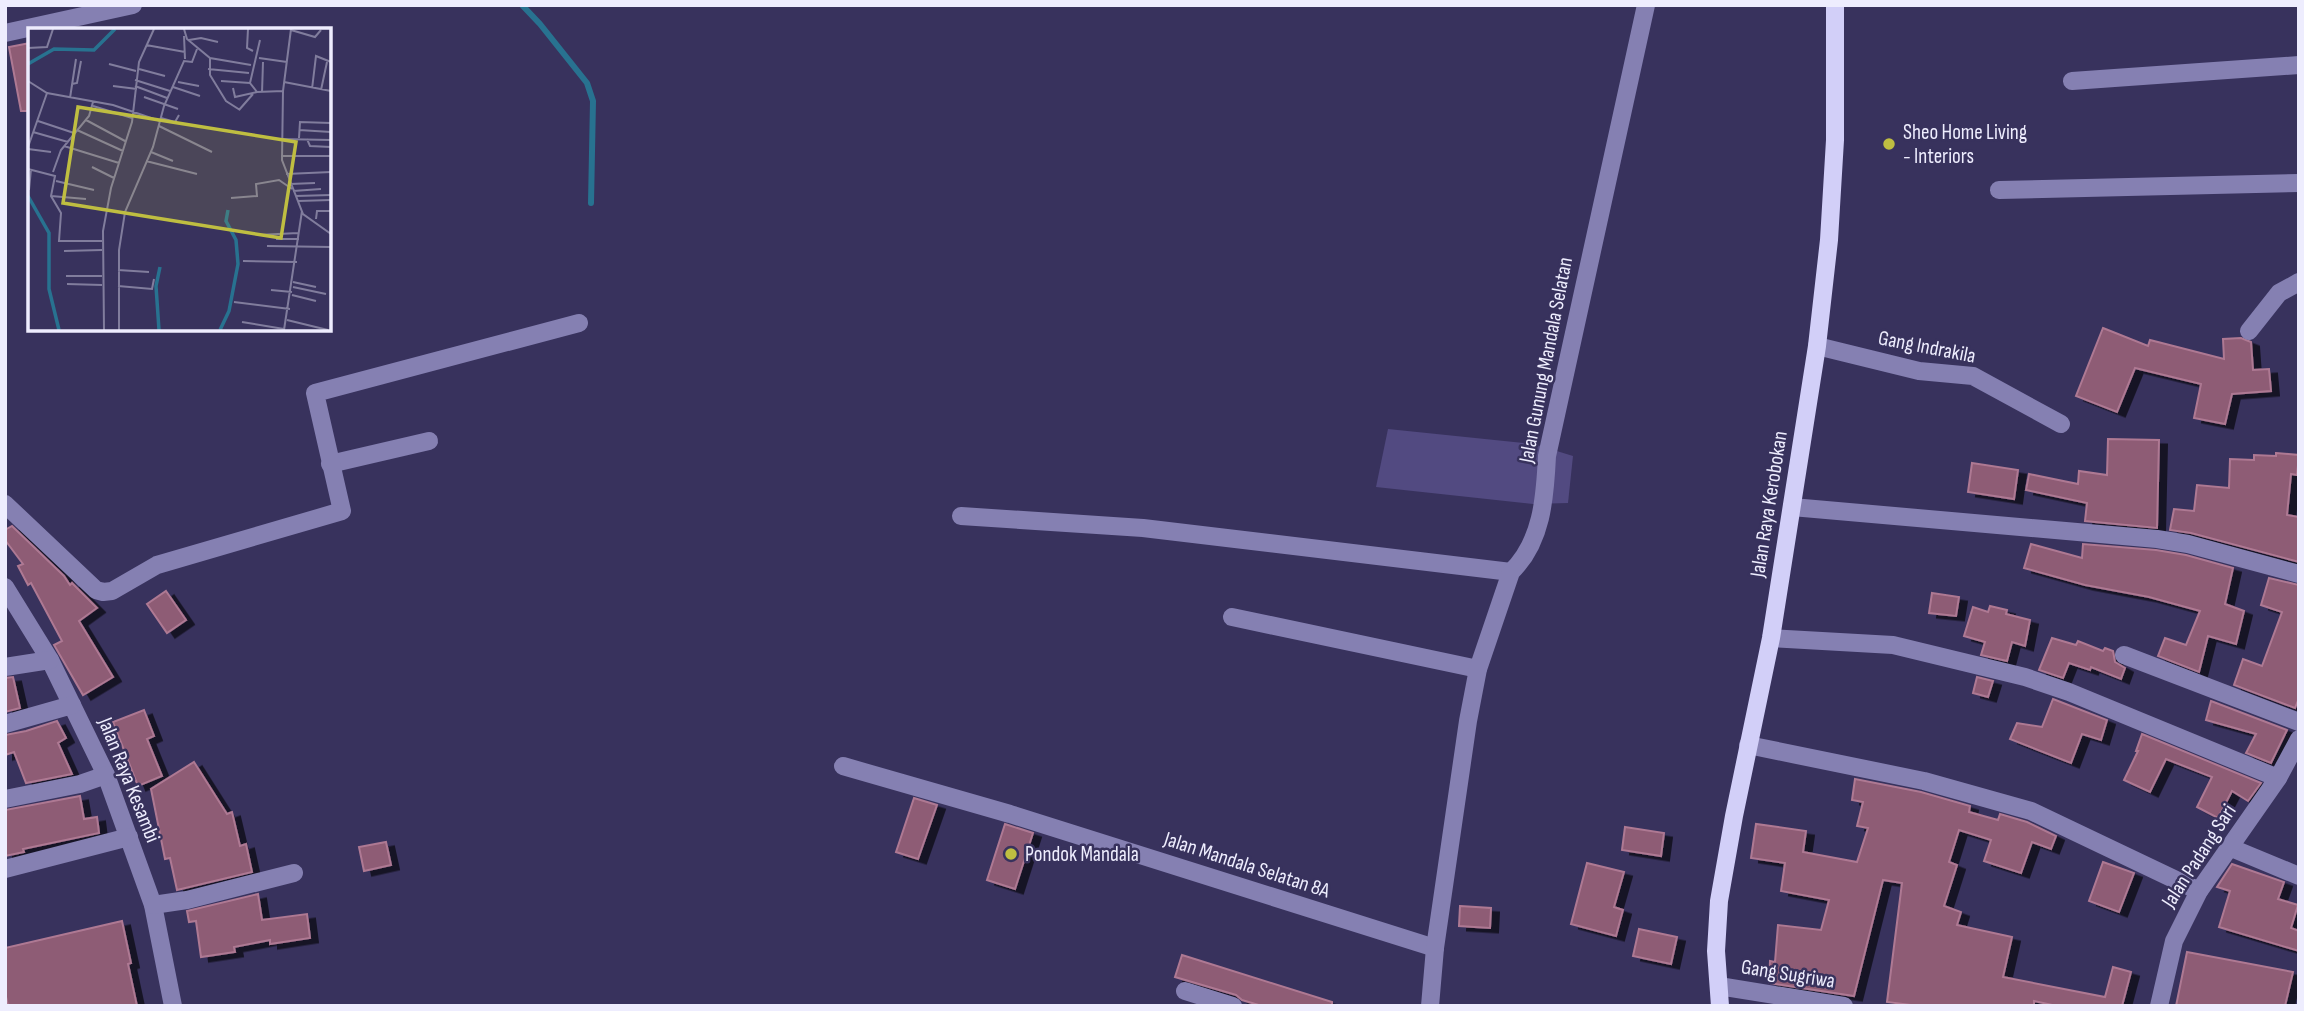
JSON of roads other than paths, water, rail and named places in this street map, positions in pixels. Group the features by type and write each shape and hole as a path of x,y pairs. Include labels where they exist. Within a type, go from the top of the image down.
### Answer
{"main road":[{"name":"Jalan Raya Kerobokan","path":"1720,1006 1716,951 1719,901 1770,638 1817,346 1833,177 1835,5"}],"street":[{"path":"5,33 133,5"},
{"name":"Jalan Gunung Mandala Selatan","path":"1430,1006 1435,948 1478,669 1511,572 1519,564 1532,540 1544,505 1547,456 1646,5"},
{"path":"2072,80 2299,65"},
{"path":"1999,190 2299,183"},
{"path":"2249,331 2280,293 2299,282"},
{"path":"5,504 96,590 112,591 157,565 342,511 315,393 579,323"},
{"name":"Gang Indrakila","path":"1817,346 1919,371 1973,376 2061,424"},
{"path":"330,464 429,441"},
{"path":"1792,507 2157,539 2188,544 2299,574"},
{"path":"961,516 1143,528 1511,572"},
{"name":"Jalan Raya Kesambi","path":"5,587 50,660 106,775 153,905 173,1006"},
{"path":"1232,617 1478,669"},
{"path":"1770,638 1894,645 2025,677 2069,692 2278,778"},
{"path":"2124,654 2299,722"},
{"path":"5,667 50,660"},
{"path":"5,724 72,705"},
{"name":"Jalan Padang Sari","path":"2159,1006 2174,941 2199,891 2278,778 2298,741"},
{"path":"1748,745 1924,781 2031,811 2199,891"},
{"name":"Jalan Mandala Selatan 8A","path":"844,766 1010,814 1435,948"},
{"path":"5,799 80,784 106,775"},
{"path":"5,869 129,837"},
{"path":"2229,847 2299,876"},
{"path":"153,905 199,897 294,873"},
{"name":"Gang Sugriwa","path":"1725,987 1844,1006"},
{"path":"1185,991 1233,1006"}],"waterway":[{"path":"522,5 587,83 593,101 591,203"}],"place":[{"name":"Sheo Home Living - Interiors","path":"1889,144"},
{"name":"Pondok Mandala","path":"1011,854"}]}
